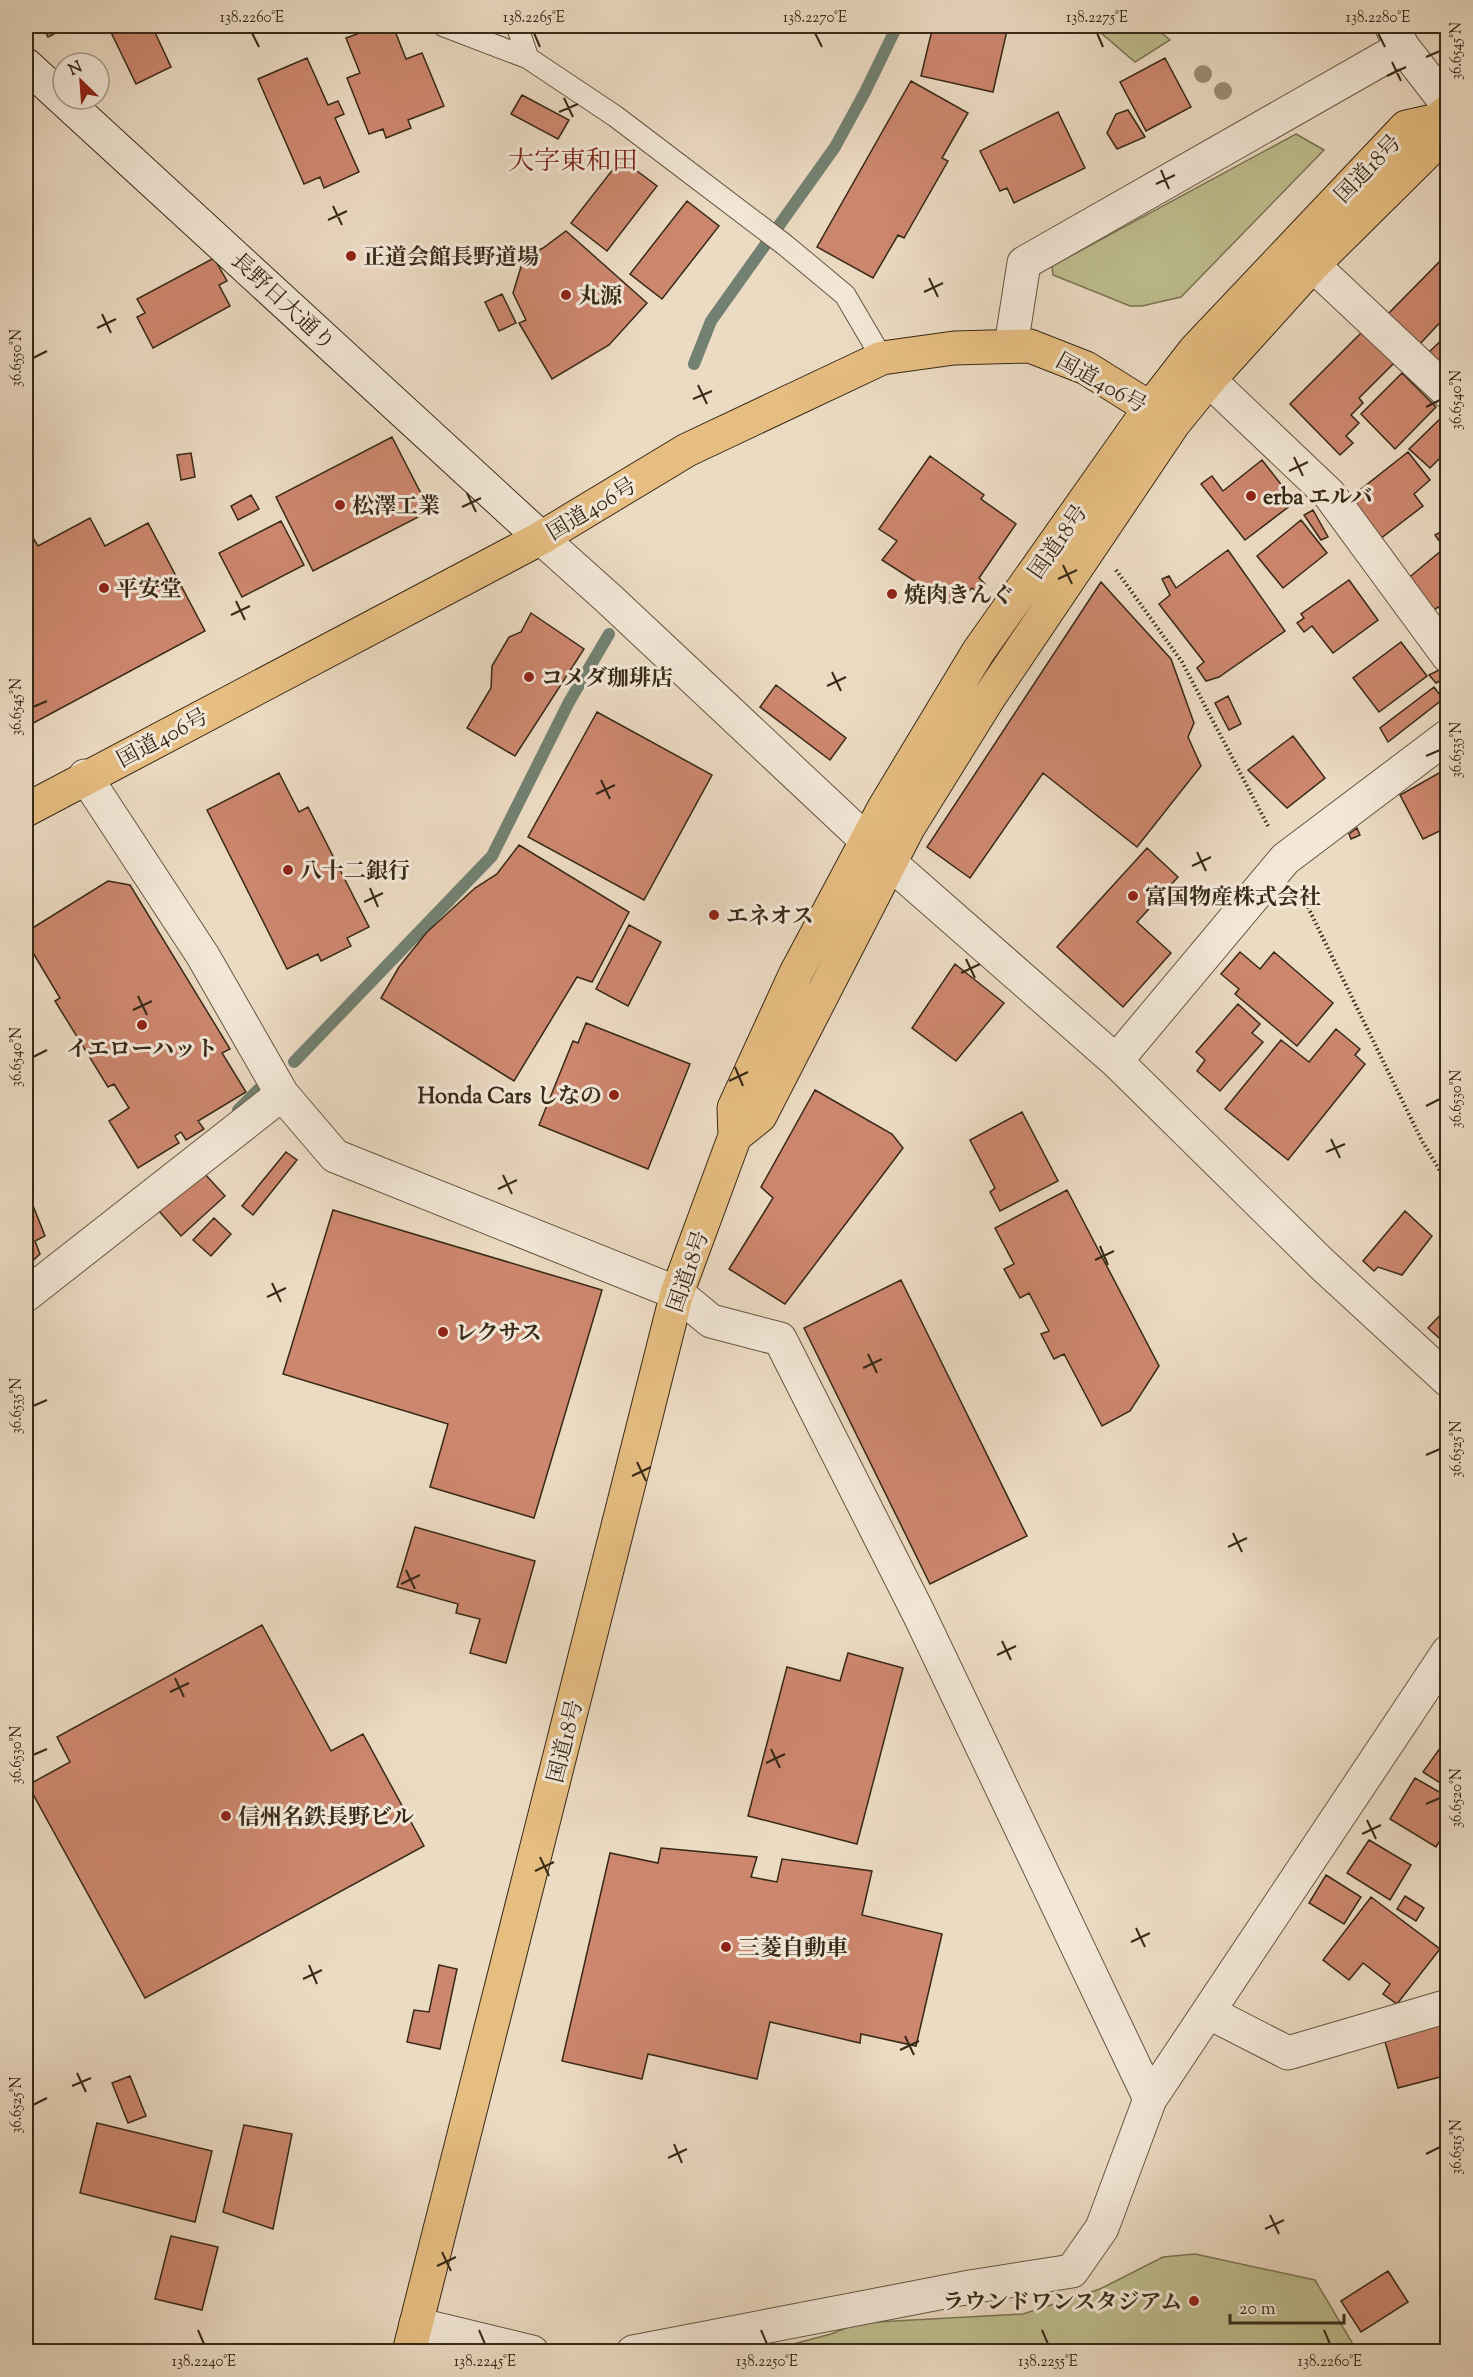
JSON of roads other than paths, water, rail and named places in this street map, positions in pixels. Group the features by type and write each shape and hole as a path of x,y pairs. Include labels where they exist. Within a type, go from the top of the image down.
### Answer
{"highway":[{"name":"国道18号","path":"1162,416 1209,380 1312,265 1426,153 1444,112"},
{"name":"国道18号","path":"413,2338 677,1293 735,1136 760,1116 878,852 988,699 1162,416 1195,350 1263,275 1406,127 1444,112"},
{"name":"国道406号","path":"26,810 86,776 541,538 687,450 882,358 954,348 1030,346 1086,368 1162,416"}],"street":[{"path":"1011,346 1024,263 1397,36 1444,112"},
{"name":"長野日大通り","path":"26,65 608,598 671,660 878,852 1116,1061 1323,1265 1448,1380"},
{"path":"1312,265 1448,392"},
{"path":"1209,380 1329,494 1448,656"},
{"path":"1116,1061 1285,859 1448,736"},
{"path":"86,776 203,957 282,1094 335,1156 677,1293 711,1321 780,1338 919,1614 1150,2099"},
{"path":"26,1295 282,1094"},
{"path":"633,2352 970,2287 1072,2271 1102,2228 1150,2099 1448,1652"},
{"path":"1208,2012 1288,2053 1448,2006"},
{"path":"413,2338 532,2352"}],"lane":[{"path":"444,26 528,58 615,116 767,231 845,295 882,358"},
{"path":"517,26 528,58"}],"waterway":[{"path":"694,364 711,321 835,147 897,26"},
{"path":"294,1062 492,856 569,702 609,634"},
{"path":"238,1110 263,1085"}],"place":[{"name":"正道会館長野道場","path":"351,256"},
{"name":"丸源","path":"566,295"},
{"name":"erba エルバ","path":"1251,496"},
{"name":"松澤工業","path":"340,505"},
{"name":"平安堂","path":"104,588"},
{"name":"焼肉きんぐ","path":"892,594"},
{"name":"コメダ珈琲店","path":"529,677"},
{"name":"八十二銀行","path":"288,870"},
{"name":"富国物産株式会社","path":"1133,896"},
{"name":"エネオス","path":"714,915"},
{"name":"イエローハット","path":"142,1025"},
{"name":"Honda Cars しなの","path":"614,1095"},
{"name":"レクサス","path":"443,1332"},
{"name":"信州名鉄長野ビル","path":"226,1816"},
{"name":"三菱自動車","path":"726,1947"},
{"name":"ラウンドワンスタジアム","path":"1194,2301"}],"district":[{"name":"大字東和田","path":"573,160"}]}
